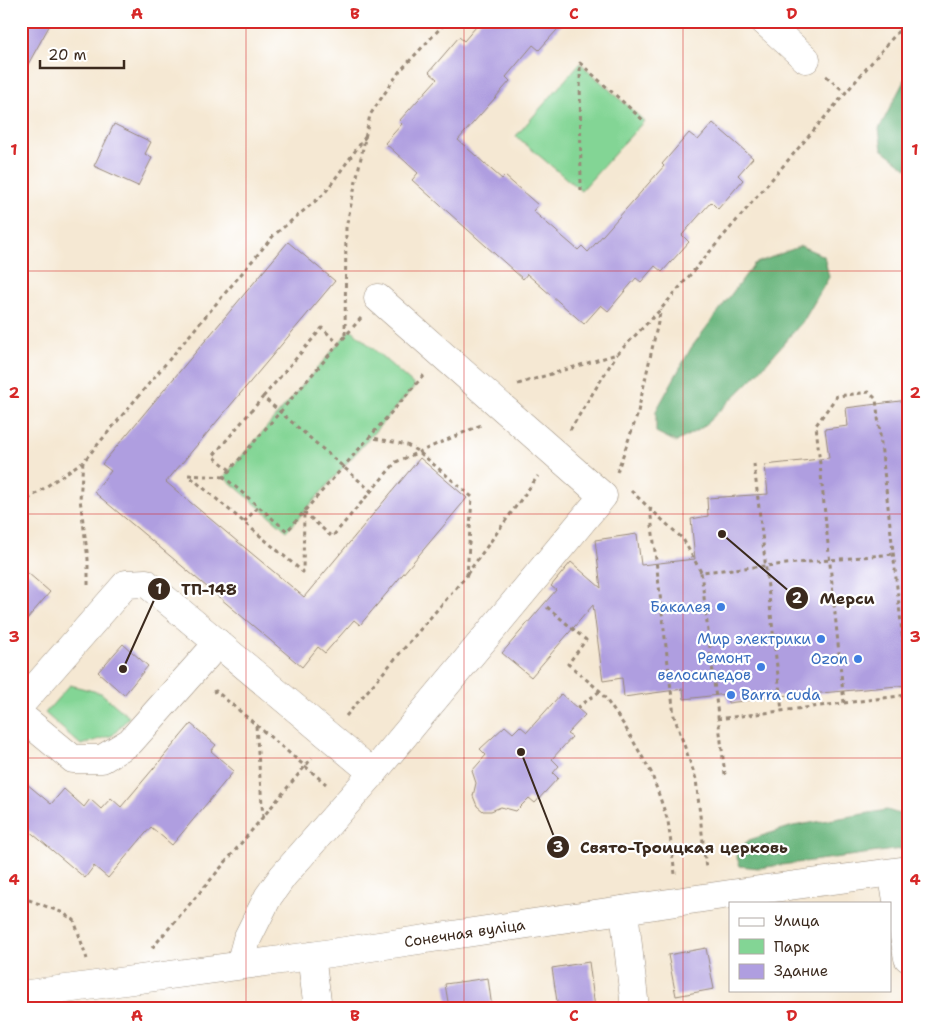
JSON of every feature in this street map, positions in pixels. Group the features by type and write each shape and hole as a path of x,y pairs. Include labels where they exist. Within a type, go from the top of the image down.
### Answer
{"street":[{"path":"764,21 806,59"},
{"path":"240,965 247,939 268,897 283,876 373,774 609,486 509,412 378,298"},
{"path":"21,704 126,584 146,583 373,774"},
{"path":"21,716 73,759 102,759 130,742 218,643"},
{"path":"900,871 908,958"},
{"name":"Сонечная вуліца","path":"21,995 311,956 730,894 900,871"},
{"path":"624,910 635,1008"},
{"path":"311,956 318,1008"}],"path":[{"path":"345,336 346,228 370,115 399,72 447,21"},
{"path":"487,393 617,354 661,309 907,21"},
{"path":"581,191 580,64 644,121"},
{"path":"21,504 83,462 274,235 324,194 366,136"},
{"path":"224,477 378,298"},
{"path":"661,309 637,416 609,486 650,508 683,539 701,572 725,775"},
{"path":"230,470 213,456 322,328 339,344"},
{"path":"304,512 303,572 188,474 224,477 286,531 443,354"},
{"path":"844,703 816,425 837,396 869,392 876,399 908,686"},
{"path":"263,397 371,491"},
{"path":"304,512 332,537 396,462 509,412"},
{"path":"146,954 466,575 472,497 419,452 407,445 370,437"},
{"path":"83,462 80,499 88,559 88,591"},
{"path":"754,464 782,711"},
{"path":"244,522 258,506"},
{"path":"650,508 674,716 696,779 707,874"},
{"path":"701,572 894,554"},
{"path":"527,588 586,640 568,664 600,691 624,725 651,772 668,821 676,880"},
{"path":"208,693 216,691 347,802"},
{"path":"577,708 600,691"},
{"path":"718,719 908,696"},
{"path":"256,725 263,817"},
{"path":"21,897 60,912 74,920 88,962"}],"green space":[{"path":"580,63 644,121 581,191 516,136"},
{"path":"908,73 908,169 882,149 879,129"},
{"path":"801,246 824,256 829,277 804,320 756,375 703,427 676,442 656,432 656,411 691,348 754,264"},
{"path":"351,329 415,386 287,531 224,477"},
{"path":"70,685 101,693 129,717 113,735 81,745 45,713"},
{"path":"887,810 908,817 908,848 759,868 740,866 735,852 749,840 793,826"}],"building":[{"path":"21,21 52,21 21,77"},
{"path":"481,21 565,21 539,50 533,45 506,77 510,81 458,140 502,179 505,176 538,205 533,211 578,250 582,246 588,252 664,166 662,164 689,133 698,140 713,123 753,158 738,175 743,180 718,209 711,202 682,235 689,242 662,272 655,266 641,282 636,278 608,311 601,305 584,324 527,274 523,279 412,180 418,173 385,143 402,124 399,121 437,79 429,72 459,37 464,41"},
{"path":"114,124 151,142 145,154 152,158 138,186 94,166"},
{"path":"288,242 335,281 166,482 304,597 420,458 467,498 360,625 354,620 325,653 318,647 302,667 94,492 111,471 102,464"},
{"path":"908,400 908,685 789,695 728,703 727,694 684,699 683,689 624,697 622,678 603,681 593,605 531,677 502,653 556,590 551,586 571,562 601,588 595,540 637,534 641,565 695,559 691,519 708,516 707,498 768,494 765,465 829,458 825,429 848,426 846,408"},
{"path":"21,567 50,592 21,626"},
{"path":"123,644 148,666 124,695 98,672"},
{"path":"561,694 585,715 567,734 572,737 552,759 559,766 553,773 558,778 535,803 529,798 516,811 501,807 491,811 483,811 477,806 473,796 476,783 472,771 486,755 480,749 505,726 513,733 520,726 527,732"},
{"path":"191,724 216,745 211,751 234,771 172,845 151,827 108,878 94,866 85,878 21,824 21,779 51,804 64,789 84,807 90,799 101,809 111,798 121,807"},
{"path":"706,948 714,989 676,996 668,955"},
{"path":"589,962 595,1008 558,1008 552,968"},
{"path":"488,978 492,1008 449,1008 445,984"}],"place":[{"name":"Мерси","path":"722,534"},
{"name":"Бакалея","path":"721,607"},
{"name":"Мир электрики","path":"821,639"},
{"name":"Ozon","path":"858,659"},
{"name":"Ремонт велосипедов","path":"761,667"},
{"name":"ТП-148","path":"123,669"},
{"name":"Barra cuda","path":"731,695"},
{"name":"Свято-Троицкая церковь","path":"521,752"}]}
